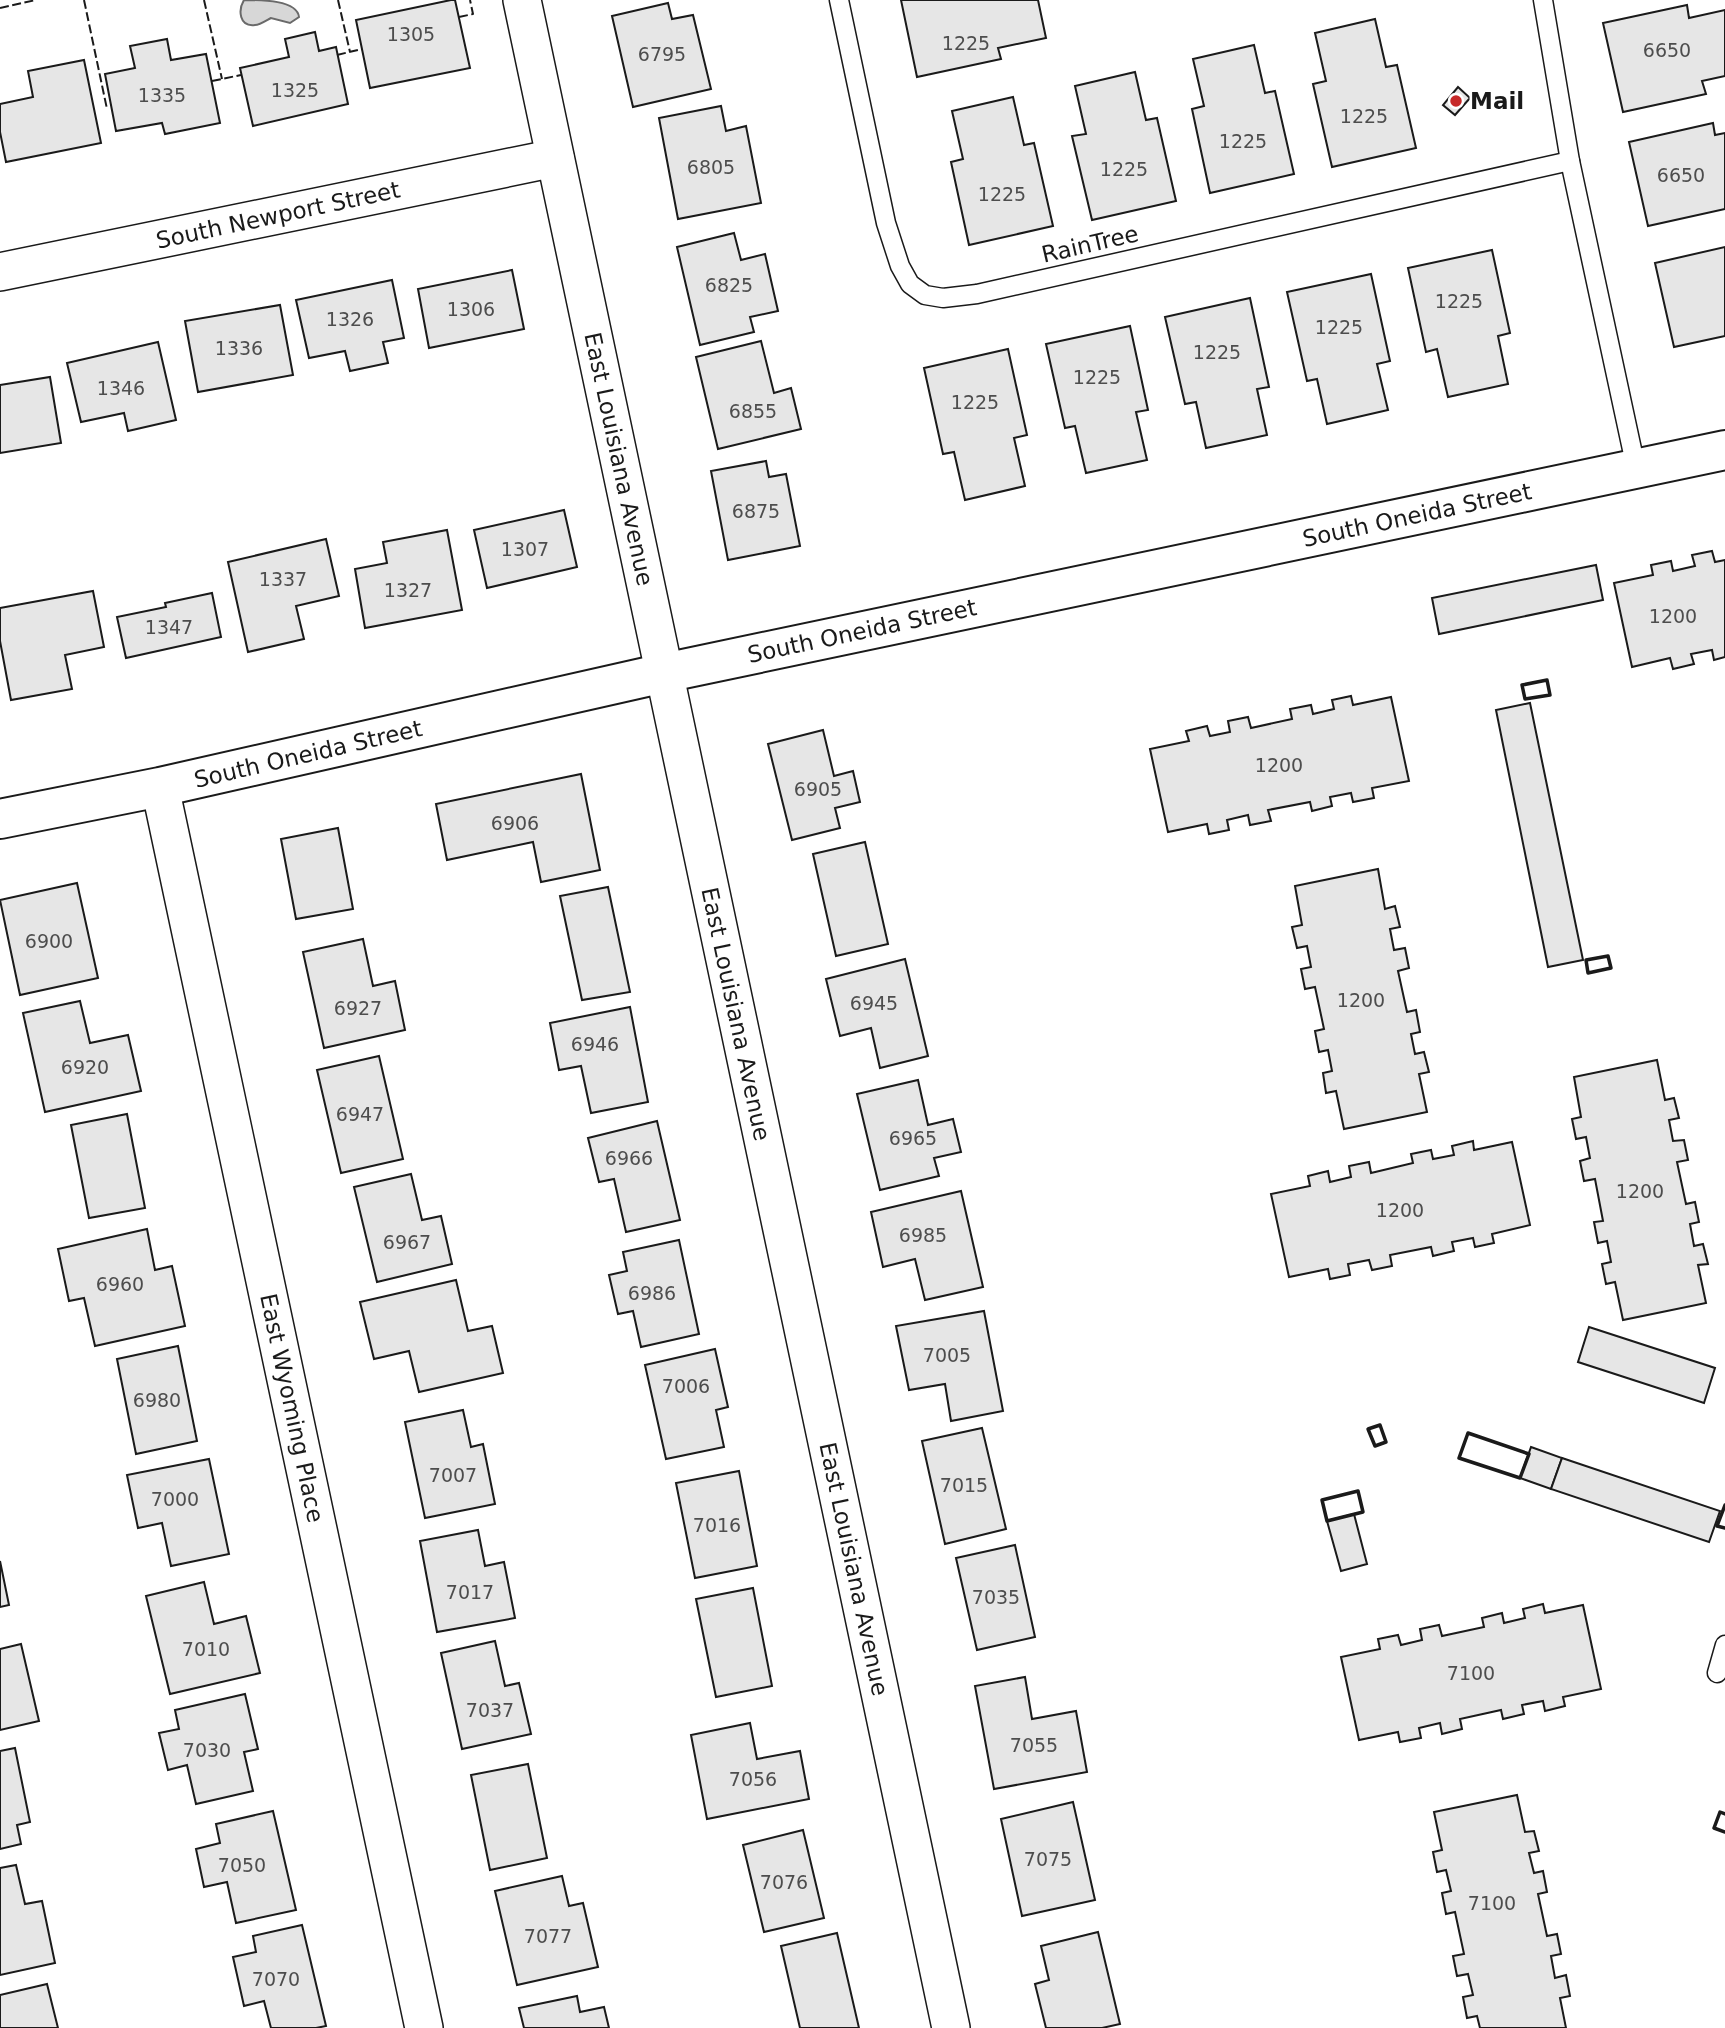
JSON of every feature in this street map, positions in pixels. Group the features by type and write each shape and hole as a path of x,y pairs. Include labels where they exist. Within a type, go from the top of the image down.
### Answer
{"street":[{"name":"East Louisiana Avenue","path":"522,0 951,2028"},
{"name":"South Newport Street","path":"0,272 555,158"},
{"name":"South Oneida Street","path":"0,819 160,787 664,673 1725,450"},
{"name":"East Wyoming Place","path":"160,787 424,2028"}],"lane":[{"name":"RainTree","path":"839,0 892,245 910,284 929,296 954,298 978,294 1570,161"},
{"path":"1543,0 1570,161 1636,468"},
{"path":"1717,1673 1725,1645"}],"shaded area":[{"path":"244,0 285,4 297,11 299,17 290,23 271,18 250,25 241,17"}],"building":[{"path":"455,0 470,68 370,88 356,20"},
{"path":"901,0 1038,0 1046,38 998,48 1001,59 917,77"},
{"path":"668,3 672,19 693,15 711,89 633,107 612,16"},
{"path":"1687,5 1689,18 1725,10 1725,76 1702,81 1706,94 1623,112 1603,23"},
{"path":"1375,19 1386,67 1397,65 1416,148 1332,167 1313,84 1326,81 1315,33"},
{"path":"315,32 319,51 336,47 348,104 253,126 240,68 289,57 285,39"},
{"path":"167,39 171,60 206,54 220,123 165,134 162,123 116,131 105,74 135,68 130,46"},
{"path":"1254,45 1265,93 1275,91 1294,174 1210,193 1192,109 1204,106 1193,59"},
{"path":"84,60 101,143 6,162 0,132 0,104 33,97 28,71"},
{"path":"1135,72 1146,120 1157,118 1176,201 1092,220 1072,136 1086,134 1075,86"},
{"name":"Mail","path":"1458,87 1470,98 1455,115 1443,105"},
{"path":"1013,97 1024,145 1034,143 1053,226 969,245 951,162 963,159 952,111"},
{"path":"721,106 726,131 746,126 761,203 678,219 659,118"},
{"path":"1713,123 1715,135 1725,133 1725,209 1648,226 1629,142"},
{"path":"734,233 741,260 765,254 778,311 750,317 754,332 700,345 677,247"},
{"path":"1725,247 1725,336 1674,347 1655,263"},
{"path":"1492,250 1510,333 1498,336 1508,384 1448,397 1437,349 1426,352 1408,268"},
{"path":"512,270 524,329 429,348 418,289"},
{"path":"1371,274 1390,361 1377,364 1388,410 1327,424 1317,379 1307,381 1287,292"},
{"path":"392,280 404,338 383,342 388,363 350,371 345,351 309,358 296,300"},
{"path":"1250,298 1269,387 1257,389 1267,435 1206,448 1196,402 1185,404 1165,317"},
{"path":"280,305 293,375 198,392 185,321"},
{"path":"1130,326 1148,410 1136,412 1147,460 1086,473 1075,426 1065,428 1046,344"},
{"path":"761,341 774,393 791,388 801,429 718,449 696,357"},
{"path":"158,342 176,420 128,431 124,413 81,422 67,363"},
{"path":"1008,349 1027,435 1014,438 1025,486 965,500 954,452 943,454 924,368"},
{"path":"50,377 61,443 0,453 0,385"},
{"path":"766,461 769,477 786,474 800,546 728,560 711,471"},
{"path":"564,510 577,567 487,588 474,530"},
{"path":"447,530 462,610 365,628 355,569 387,563 383,542"},
{"path":"326,539 339,596 296,606 304,639 248,652 228,562"},
{"path":"1712,551 1715,562 1725,560 1725,657 1714,660 1712,650 1691,654 1694,664 1673,669 1670,658 1632,667 1614,583 1653,575 1651,565 1671,561 1673,571 1695,566 1692,555"},
{"path":"1596,565 1603,600 1439,634 1432,598"},
{"path":"93,591 104,647 65,655 72,689 11,700 0,641 0,608"},
{"path":"212,593 221,637 126,658 117,617 166,607 165,603"},
{"path":"1351,696 1353,705 1391,697 1409,781 1372,788 1374,798 1353,802 1351,793 1330,797 1332,806 1312,811 1310,802 1268,810 1271,821 1250,825 1248,815 1227,820 1229,830 1209,834 1207,824 1168,832 1150,749 1189,741 1186,731 1207,726 1210,736 1230,732 1228,721 1248,717 1251,728 1292,719 1290,709 1311,705 1313,714 1334,709 1332,700"},
{"path":"1530,703 1583,960 1548,967 1496,710"},
{"path":"823,730 834,776 853,771 860,802 835,808 840,828 792,840 768,744"},
{"path":"581,774 600,870 541,882 533,842 447,860 436,804"},
{"path":"338,828 353,909 296,919 281,839"},
{"path":"865,842 888,944 836,956 813,854"},
{"path":"1378,869 1385,909 1395,906 1400,927 1390,929 1394,950 1405,948 1409,968 1398,971 1407,1012 1416,1010 1420,1032 1411,1034 1415,1054 1424,1052 1429,1072 1419,1074 1427,1112 1344,1129 1336,1091 1326,1093 1323,1073 1332,1071 1328,1050 1319,1052 1315,1031 1324,1029 1315,987 1305,989 1301,969 1311,967 1307,946 1297,948 1292,927 1302,925 1295,886"},
{"path":"77,883 98,978 20,995 0,900"},
{"path":"608,887 630,992 582,1000 560,896"},
{"path":"363,939 373,986 395,981 405,1030 324,1048 303,952"},
{"path":"905,959 928,1056 880,1068 871,1028 840,1036 826,979"},
{"path":"80,1001 90,1043 128,1035 141,1091 45,1112 23,1013"},
{"path":"630,1007 648,1102 591,1113 581,1066 559,1070 550,1023"},
{"path":"379,1056 403,1159 341,1173 317,1070"},
{"path":"1657,1060 1665,1100 1674,1098 1679,1118 1669,1120 1673,1141 1684,1140 1688,1160 1677,1162 1686,1204 1695,1202 1699,1222 1690,1224 1694,1246 1703,1244 1708,1264 1698,1265 1706,1303 1623,1320 1615,1282 1606,1284 1602,1264 1611,1262 1607,1241 1598,1243 1594,1222 1603,1221 1595,1179 1584,1181 1580,1161 1590,1158 1586,1137 1576,1139 1572,1119 1581,1117 1574,1077"},
{"path":"918,1080 928,1125 953,1119 961,1152 934,1158 939,1176 880,1190 857,1094"},
{"path":"127,1114 145,1208 89,1218 71,1125"},
{"path":"657,1121 680,1220 626,1232 614,1179 599,1182 588,1138"},
{"path":"1473,1141 1474,1150 1512,1142 1530,1225 1492,1234 1494,1243 1475,1247 1473,1238 1452,1242 1454,1251 1433,1256 1431,1247 1390,1255 1392,1266 1372,1270 1369,1260 1348,1264 1350,1275 1330,1279 1328,1269 1289,1277 1271,1194 1310,1186 1308,1176 1328,1171 1330,1182 1351,1177 1349,1166 1369,1162 1371,1173 1413,1163 1411,1154 1431,1150 1433,1159 1454,1155 1452,1146"},
{"path":"411,1174 422,1220 441,1216 452,1264 377,1282 354,1187"},
{"path":"961,1191 983,1287 925,1300 915,1259 883,1267 871,1212"},
{"path":"147,1229 155,1270 172,1266 185,1326 95,1346 84,1298 69,1301 58,1249"},
{"path":"679,1240 699,1334 641,1347 633,1311 618,1314 609,1275 627,1271 623,1252"},
{"path":"456,1280 468,1331 492,1326 503,1373 419,1392 409,1351 374,1359 360,1302"},
{"path":"984,1311 1003,1411 951,1421 945,1384 909,1390 896,1326"},
{"path":"1589,1327 1715,1368 1704,1403 1578,1362"},
{"path":"178,1346 197,1441 136,1454 117,1359"},
{"path":"715,1349 728,1407 716,1410 724,1447 666,1459 645,1365"},
{"path":"463,1410 471,1447 483,1444 495,1504 425,1518 405,1422"},
{"path":"982,1428 1006,1529 945,1544 922,1441"},
{"path":"1531,1447 1562,1458 1551,1489 1520,1478"},
{"path":"1562,1458 1720,1511 1709,1542 1551,1489"},
{"path":"209,1459 229,1554 171,1566 162,1523 138,1528 127,1475"},
{"path":"739,1471 757,1566 695,1578 676,1483"},
{"path":"1354,1514 1367,1564 1341,1571 1327,1521"},
{"path":"478,1530 485,1566 504,1562 515,1618 437,1632 420,1541"},
{"path":"1015,1545 1035,1637 977,1650 956,1558"},
{"path":"0,1561 9,1605 0,1607"},
{"path":"204,1582 214,1624 246,1616 260,1673 170,1694 146,1596"},
{"path":"753,1588 772,1686 716,1697 696,1599"},
{"path":"1543,1604 1545,1613 1583,1605 1601,1689 1563,1697 1565,1706 1545,1711 1543,1701 1522,1705 1524,1714 1503,1719 1501,1710 1460,1719 1462,1729 1442,1734 1440,1723 1419,1728 1421,1738 1400,1742 1398,1732 1359,1740 1341,1657 1380,1649 1378,1639 1398,1635 1401,1645 1422,1640 1420,1629 1439,1625 1442,1636 1484,1627 1482,1618 1502,1613 1504,1623 1525,1618 1523,1609"},
{"path":"495,1641 505,1686 519,1683 531,1734 462,1749 441,1653"},
{"path":"21,1644 39,1721 0,1730 0,1649"},
{"path":"1025,1677 1032,1719 1076,1711 1087,1772 994,1789 975,1686"},
{"path":"245,1694 258,1749 244,1752 253,1791 196,1804 187,1765 168,1770 159,1733 179,1729 175,1710"},
{"path":"750,1723 757,1759 800,1751 809,1799 707,1819 691,1735"},
{"path":"15,1748 30,1822 17,1825 21,1844 0,1849 0,1751"},
{"path":"528,1764 547,1858 490,1870 471,1775"},
{"path":"1517,1795 1525,1832 1534,1831 1539,1851 1529,1853 1534,1873 1543,1871 1547,1892 1538,1894 1547,1936 1557,1934 1561,1954 1551,1956 1555,1978 1566,1975 1570,1996 1560,1998 1566,2028 1480,2028 1477,2016 1467,2018 1463,1997 1473,1995 1468,1974 1457,1976 1453,1956 1464,1954 1455,1912 1446,1914 1442,1893 1451,1891 1446,1870 1437,1872 1433,1852 1442,1850 1434,1812"},
{"path":"1073,1802 1095,1900 1022,1916 1001,1819"},
{"path":"273,1811 296,1910 236,1923 227,1882 204,1887 196,1849 220,1843 216,1824"},
{"path":"803,1830 824,1918 764,1932 743,1845"},
{"path":"16,1865 25,1904 42,1901 55,1963 0,1975 0,1868"},
{"path":"562,1876 569,1906 583,1903 598,1967 517,1985 495,1891"},
{"path":"302,1925 326,2026 271,2028 264,2001 244,2006 233,1957 256,1952 253,1936"},
{"path":"1098,1932 1120,2024 1102,2028 1046,2028 1035,1984 1049,1980 1041,1946"},
{"path":"837,1933 859,2028 800,2028 781,1946"},
{"path":"47,1984 58,2028 0,2028 0,1995"},
{"path":"577,1996 580,2012 604,2007 609,2028 524,2028 519,2008"}],"fence":[{"path":"0,8 36,0"},
{"path":"84,0 107,109"},
{"path":"204,0 222,79"},
{"path":"338,0 350,52"},
{"path":"459,17 473,14 470,0"},
{"path":"337,55 362,49"},
{"path":"212,81 241,75"}],"wall":[{"path":"1547,680 1550,695 1525,699 1522,685 1547,680"},
{"path":"1608,956 1611,968 1588,973 1586,960 1608,956"},
{"path":"1380,1425 1386,1442 1375,1446 1368,1429 1380,1425"},
{"path":"1468,1433 1529,1454 1520,1478 1459,1458 1468,1433"},
{"path":"1358,1491 1363,1512 1327,1521 1322,1500 1358,1491"},
{"path":"1725,1505 1717,1526 1725,1528"},
{"path":"1725,1814 1720,1812 1714,1828 1725,1832"}],"place":[{"name":"Mail","path":"1456,101"}]}
